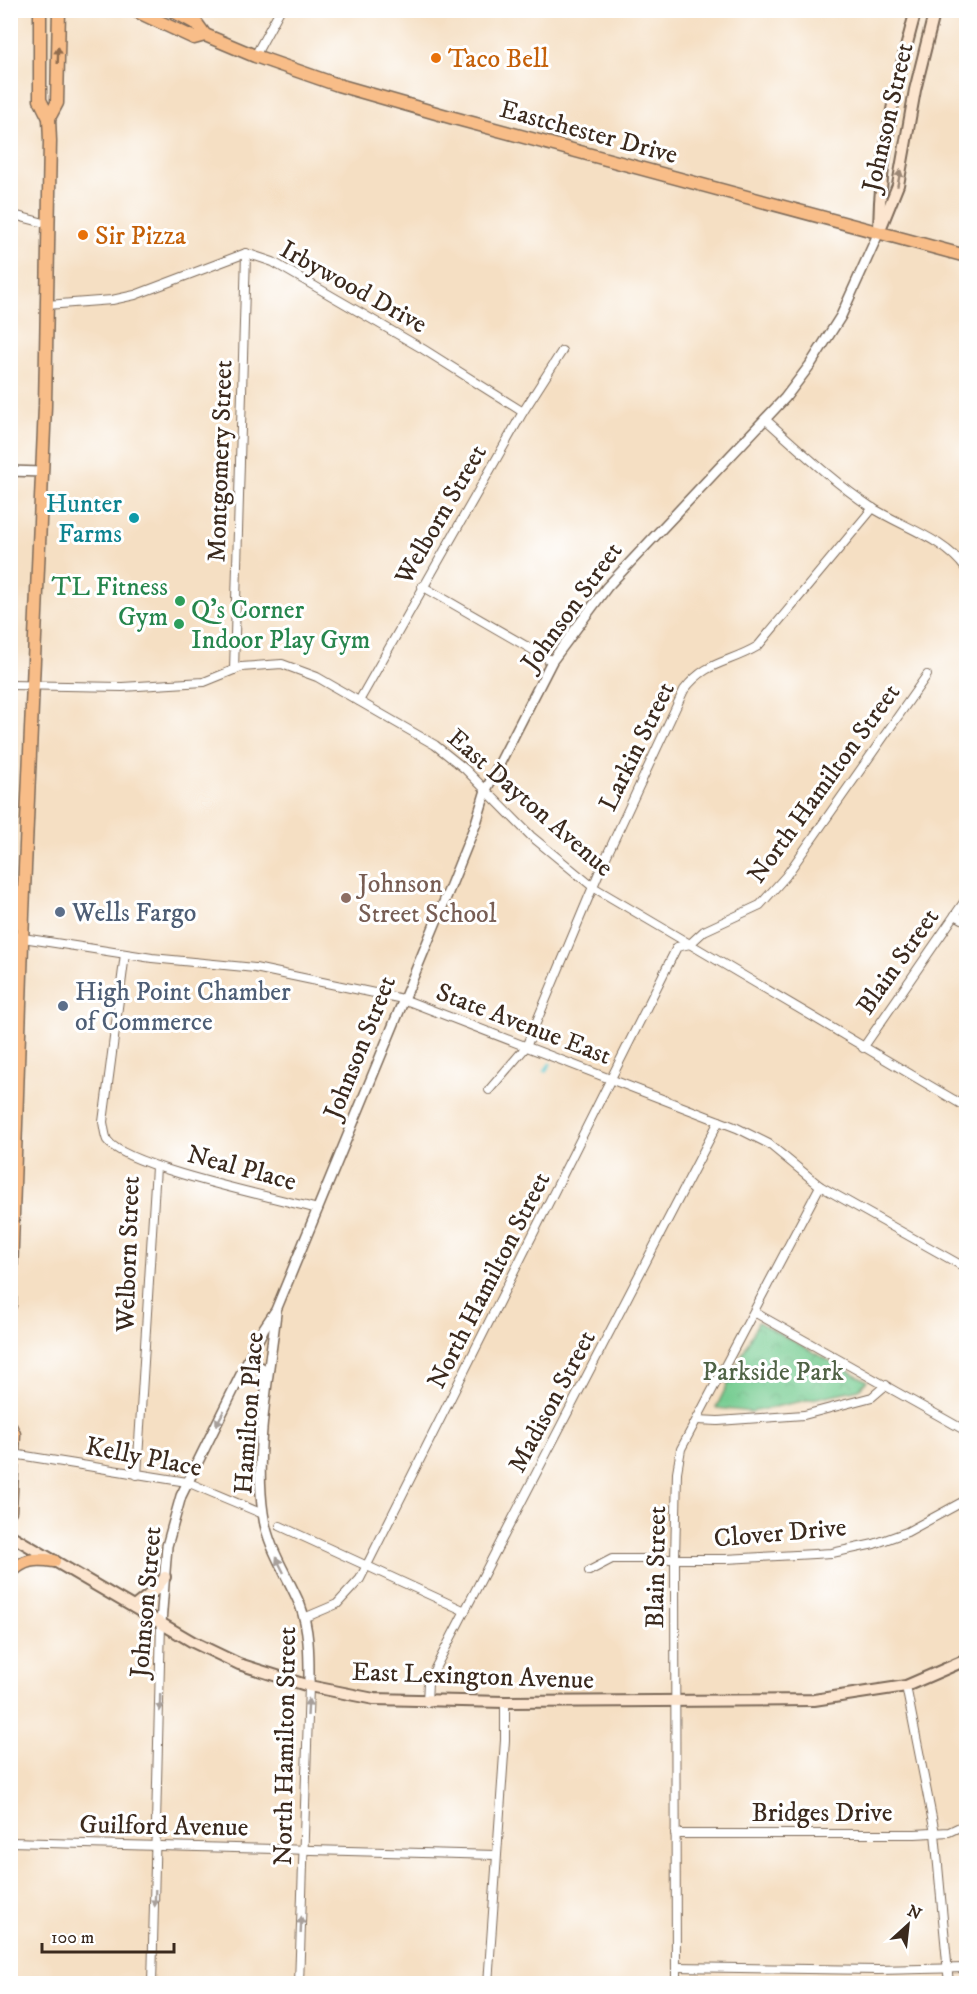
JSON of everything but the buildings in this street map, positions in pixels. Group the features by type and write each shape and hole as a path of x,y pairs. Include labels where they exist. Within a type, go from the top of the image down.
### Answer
{"main road":[{"path":"10,1305 17,936 34,686 47,304 49,118 40,100 40,10"},
{"path":"49,118 57,103 59,10"},
{"path":"59,25 66,10"},
{"name":"Eastchester Drive","path":"134,10 194,38 206,35"},
{"name":"Eastchester Drive","path":"171,10 197,24 206,35 255,56 338,85 966,256"},
{"name":"Johnson Street","path":"879,232 879,185 888,131 916,10"},
{"name":"Johnson Street","path":"879,232 898,185 915,90 935,10"},
{"path":"10,1426 14,1434 10,1511"},
{"name":"East Lexington Avenue","path":"10,1535 193,1642 239,1665 309,1686 374,1699 427,1702 814,1700 906,1686 966,1660"},
{"path":"10,1573 26,1561 38,1559 54,1561"},
{"path":"134,1607 154,1591 165,1577"}],"street":[{"path":"255,56 280,10"},
{"path":"10,214 48,224"},
{"name":"Johnson Street","path":"152,1983 161,1623 167,1546 187,1482 264,1328 276,1310 472,833 486,790 552,661 607,587 791,390 829,338 879,232"},
{"name":"Irbywood Drive","path":"47,304 112,300 135,295 246,253 273,261 423,349 523,412"},
{"name":"Montgomery Street","path":"234,670 246,253"},
{"name":"Welborn Street","path":"359,701 422,586 523,412 562,351"},
{"path":"765,419 827,474 873,508 950,551 966,569"},
{"path":"10,471 42,472"},
{"name":"Larkin Street","path":"489,1090 526,1047 593,887 684,690 696,674 712,665 743,655 758,646 873,508"},
{"path":"422,586 552,661"},
{"name":"East Dayton Avenue","path":"10,684 122,687 204,682 241,667 282,664 317,677 435,744 486,790 531,837 593,887 862,1048 966,1107"},
{"name":"North Hamilton Street","path":"299,1983 309,1686 309,1656 304,1618 337,1604 354,1587 366,1566 677,947 690,944 704,932 760,905 786,876 927,675"},
{"name":"Blain Street","path":"862,1048 966,899"},
{"path":"955,915 966,921"},
{"name":"State Avenue East","path":"17,936 125,954 255,968 403,999 719,1121 769,1144 820,1186 966,1268"},
{"name":"Welborn Street","path":"125,954 103,1122 107,1140 114,1146 156,1167 137,1475"},
{"name":"Madison Street","path":"427,1702 428,1682 719,1121"},
{"name":"Neal Place","path":"156,1167 318,1209"},
{"name":"Blain Street","path":"676,1983 675,1559 677,1472 681,1449 820,1186"},
{"name":"Hamilton Place","path":"276,1310 261,1468 263,1514 271,1548 304,1618"},
{"path":"754,1312 966,1431"},
{"path":"249,1360 262,1368 267,1389"},
{"path":"697,1420 747,1420 804,1415 872,1397 886,1385"},
{"name":"Kelly Place","path":"13,1454 187,1482 263,1514"},
{"name":"Clover Drive","path":"589,1571 612,1559 726,1559 832,1553 874,1544 907,1532 966,1500"},
{"path":"280,1526 465,1611"},
{"path":"906,1686 935,1833 949,1983"},
{"path":"488,1983 505,1740 505,1702"},
{"name":"Bridges Drive","path":"675,1834 935,1833 950,1832 966,1824"},
{"name":"Guilford Avenue","path":"10,1842 496,1855"},
{"path":"676,1967 966,1968"}],"green space":[{"name":"Parkside Park","path":"758,1322 867,1381 859,1389 751,1412 716,1408"}],"waterway":[{"path":"545,1071 550,1064"}],"place":[{"name":"Taco Bell","path":"436,58"},
{"name":"Sir Pizza","path":"83,235"},
{"name":"Hunter Farms","path":"134,518"},
{"name":"TL Fitness Gym","path":"180,601"},
{"name":"Q's Corner Indoor Play Gym","path":"179,624"},
{"name":"Johnson Street School","path":"346,898"},
{"name":"Wells Fargo","path":"60,912"},
{"name":"High Point Chamber of Commerce","path":"63,1006"}]}
